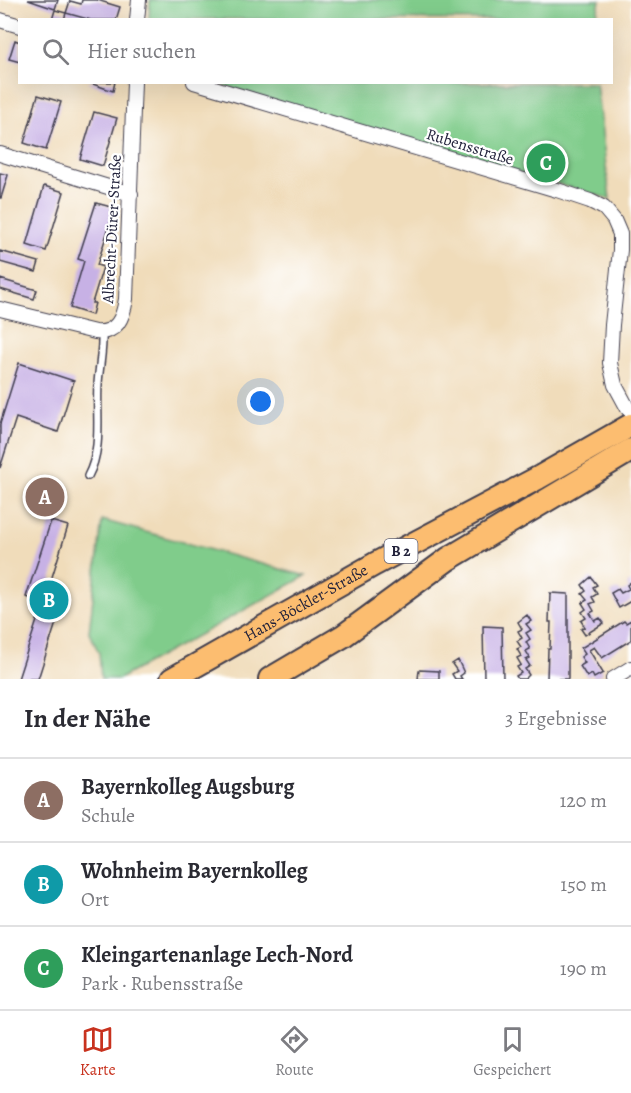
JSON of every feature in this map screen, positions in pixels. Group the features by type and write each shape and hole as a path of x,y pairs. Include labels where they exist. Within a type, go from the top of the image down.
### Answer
{"main road":[{"name":"Hans-Böckler-Straße","path":"172,679 375,564 538,478 629,417"},
{"name":"B 2","path":"270,679 343,636 448,559 631,450"}],"street":[{"path":"137,18 139,0"},
{"path":"0,20 18,25"},
{"name":"Albrecht-Dürer-Straße","path":"102,333 114,328 120,322 124,312 131,194 134,84"},
{"name":"Rubensstraße","path":"201,84 557,190 603,208 614,220 620,234 621,250 610,363 615,386 629,417"},
{"path":"0,153 131,194"},
{"path":"0,309 102,333"},
{"path":"613,679 631,668"}],"lane":[{"path":"88,476 94,465 97,446 102,333"}],"green space":[{"path":"150,0 600,0 596,18 149,18"},
{"path":"218,84 596,84 610,199"},
{"path":"102,520 306,576 119,679 101,679 99,653 89,632"}],"building":[{"path":"28,0 58,0 55,9"},
{"path":"82,0 97,0 120,7 117,18 84,18 66,13 70,1 81,4"},
{"path":"55,10 66,13 65,18 53,18"},
{"path":"15,40 18,41 18,61 9,59"},
{"path":"93,84 115,84 113,91"},
{"path":"38,95 61,102 46,150 24,143"},
{"path":"94,112 117,118 103,166 80,159"},
{"path":"0,173 8,175 1,198 0,198"},
{"path":"44,186 64,192 46,251 27,245"},
{"path":"96,203 115,208 97,265 103,267 92,303 95,303 92,315 70,308 84,261 78,259"},
{"path":"0,251 39,262 36,272 0,262"},
{"path":"0,279 37,290 34,299 0,289"},
{"path":"19,363 74,381 58,432 16,418 0,468 0,424"},
{"path":"51,521 68,526 47,593 64,598 38,679 18,679 43,602 26,597"},
{"path":"591,577 597,585 593,587 597,594 592,597 595,602 590,604 594,611 590,613 595,621 600,618 604,623 585,635 581,629 585,627 581,621 586,618 582,612 586,609 582,603 587,600 582,594 586,591 582,585"},
{"path":"631,582 631,601 619,608 611,593 618,589 621,593 629,589 627,585"},
{"path":"550,593 568,594 568,679 547,679 551,622 549,622"},
{"path":"527,615 531,621 526,624 531,630 526,633 530,639 526,642 530,649 526,651 530,658 526,660 530,666 525,669 529,675 525,679 518,679 516,676 521,673 517,667 521,665 517,658 521,656 517,649 521,647 517,641 522,638 518,631 522,629 518,622"},
{"path":"631,620 631,640 602,658 594,647 589,650 603,673 594,678 592,674 587,677 580,666 585,663 581,657 585,654 581,648 624,621 626,623"},
{"path":"483,626 502,627 503,679 484,679"},
{"path":"458,660 464,673 460,676 462,679 455,679 452,674 457,671 452,664"},
{"path":"419,670 439,671 439,679 418,679"}],"place":[{"name":"Kleingartenanlage Lech-Nord","path":"546,163"},
{"name":"Bayernkolleg Augsburg","path":"45,497"},
{"name":"Wohnheim Bayernkolleg","path":"49,600"}]}
